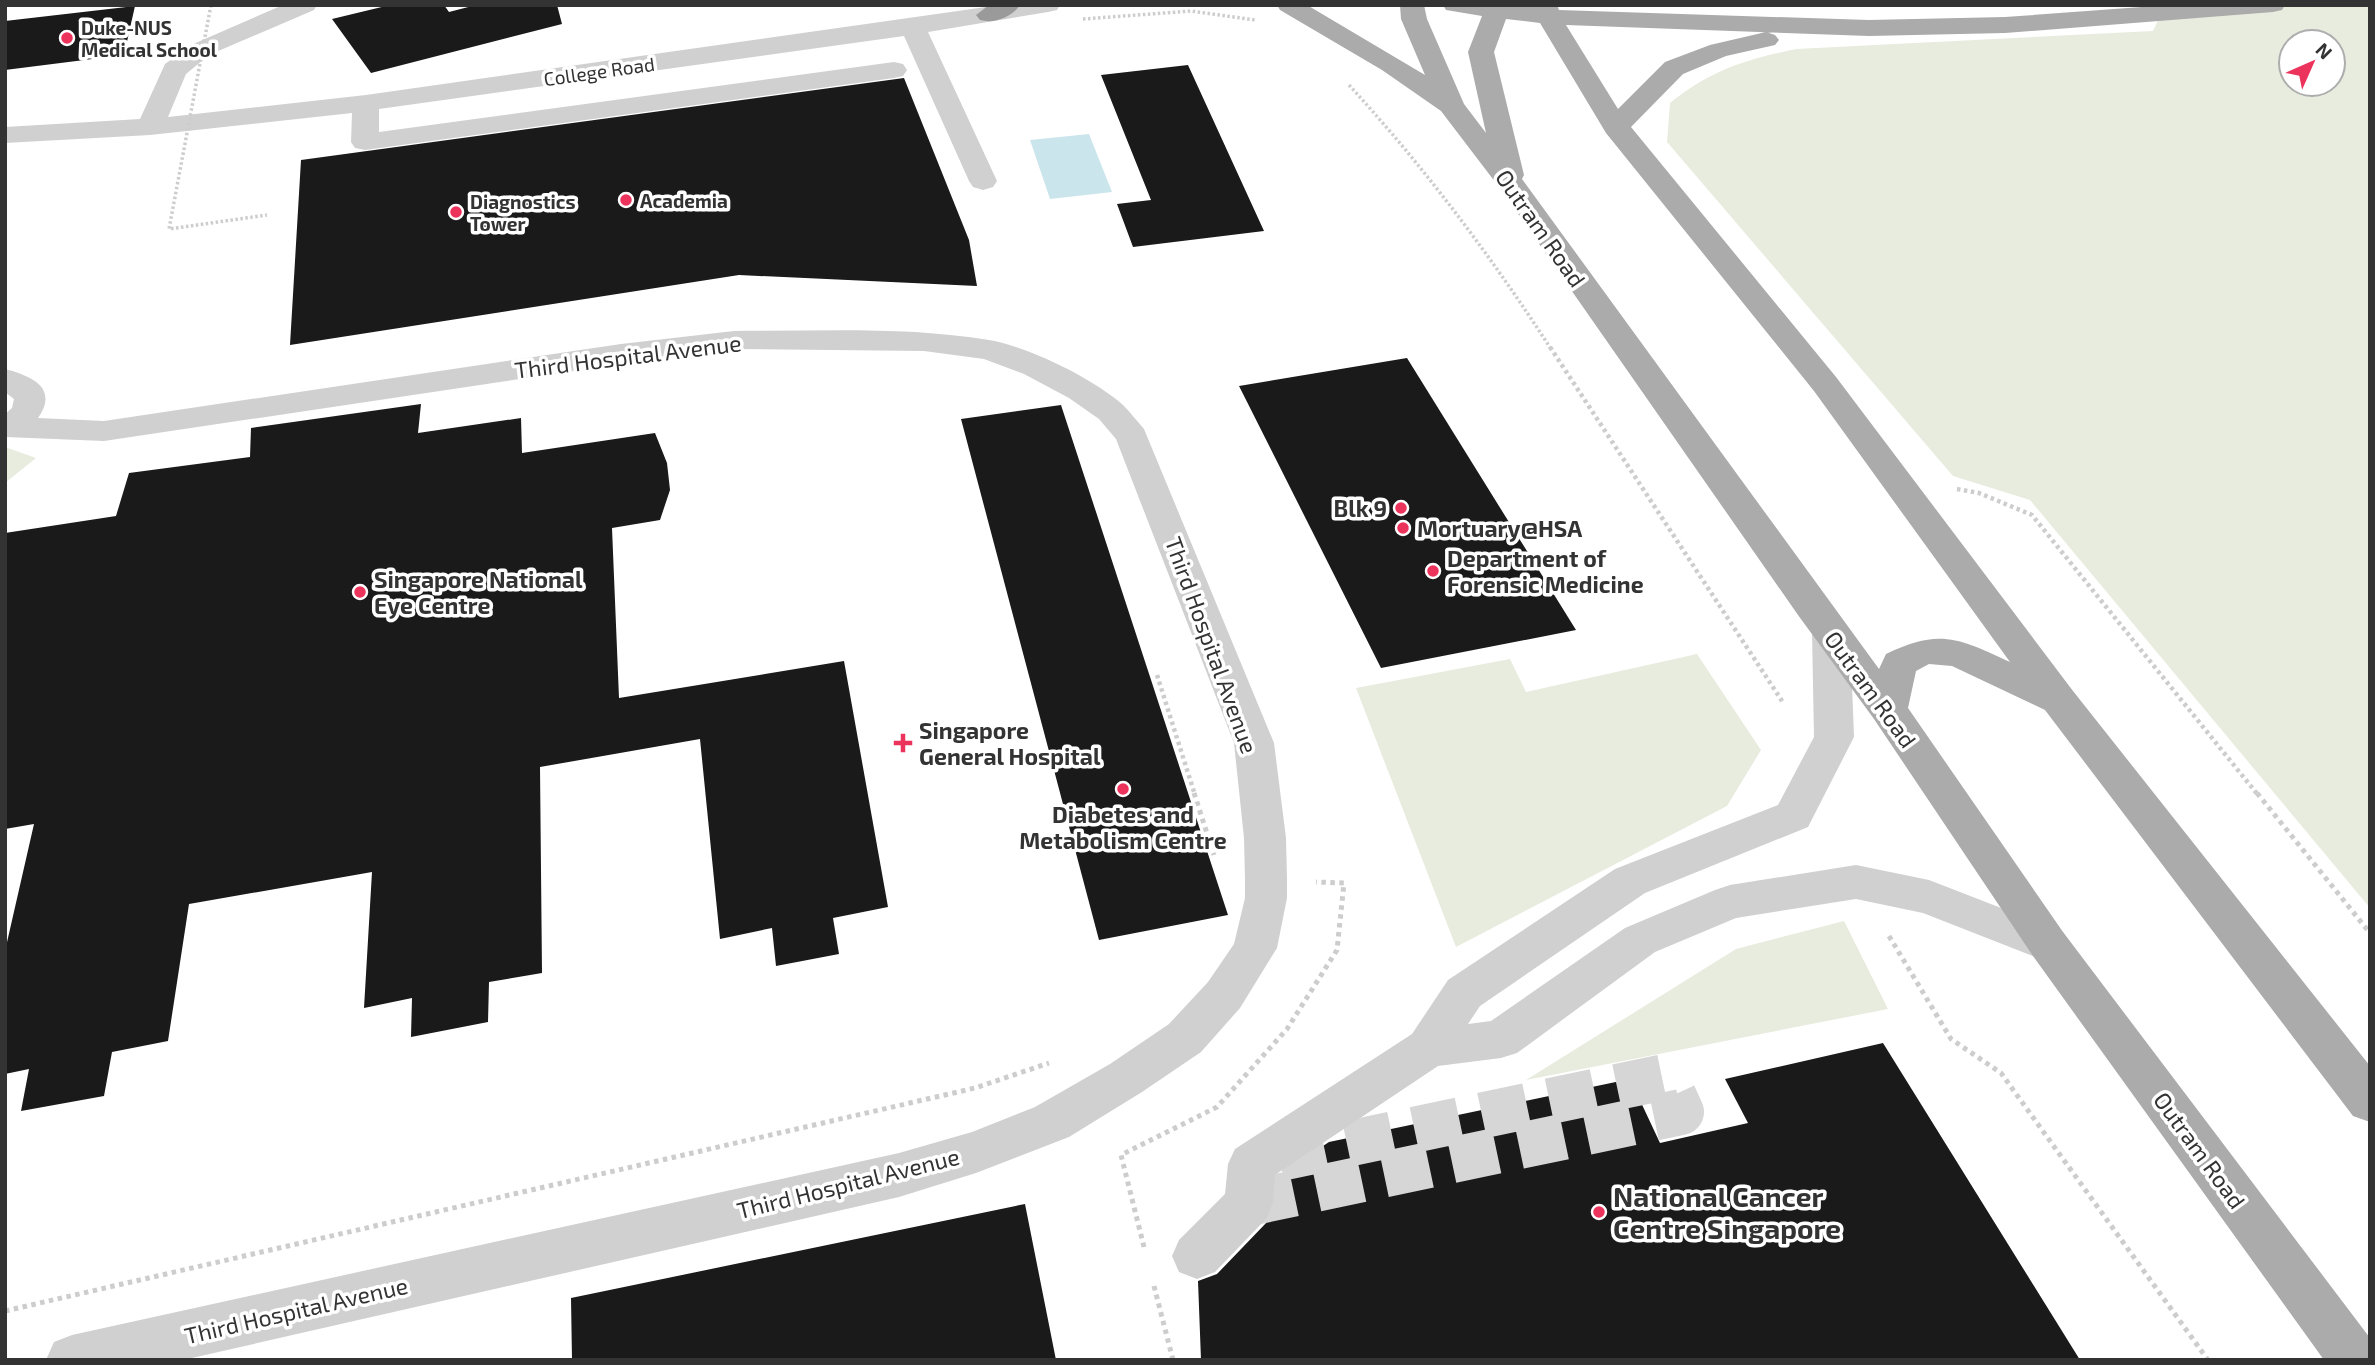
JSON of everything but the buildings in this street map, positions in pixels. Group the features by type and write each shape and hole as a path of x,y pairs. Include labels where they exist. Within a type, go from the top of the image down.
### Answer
{"main road":[{"path":"1289,5 1391,64 1451,105"},
{"name":"Outram Road","path":"1412,5 1414,19 1451,105 1512,185 1888,709 2048,944 2355,1360"},
{"path":"1455,5 1869,28 2005,25 2273,5"},
{"path":"1496,7 1481,52 1512,185"},
{"path":"1547,11 1616,127 1825,384 2059,701 2366,1095"},
{"path":"1616,127 1674,68 1694,58 1777,37 1869,28"},
{"path":"1888,709 1899,663 1924,651 1958,653 2059,701"}],"street":[{"path":"150,127 174,70 200,50 305,5"},
{"name":"College Road","path":"6,129 150,127 366,103 913,27 998,10 1048,5"},
{"path":"913,27 983,181"},
{"path":"366,103 365,142 894,70"},
{"path":"6,129 161,102"},
{"name":"Third Hospital Avenue","path":"7,428 104,431 621,354 734,340 924,342 990,350 1035,367 1081,391 1111,412 1132,436 1254,743 1265,838 1266,898 1255,948 1224,995 1185,1038 1126,1079 1052,1122 976,1152 899,1175 72,1360"},
{"path":"5,379 30,393 32,401 27,412 7,428"},
{"path":"1197,1255 1249,1203 1252,1164 1428,1048 1464,993 1630,880 1793,816 1834,737 1831,632"},
{"path":"1428,1048 1502,1039 1640,940 1731,902 1856,882 1930,897 2048,944"}],"path":[{"path":"211,5 169,229 267,215"},
{"path":"1347,83 1392,132 1496,264 1785,705"},
{"path":"1947,488 1979,493 2032,515 2370,933"},
{"path":"1147,1257 1121,1155 1217,1107 1287,1030 1337,950 1343,883 1221,877 1157,675"},
{"path":"1856,882 1951,1039 2001,1073 2208,1360"},
{"path":"5,1311 975,1088 1058,1060"},
{"path":"1153,1283 1173,1360"}],"shaded area":[{"path":"2273,5 2370,5 2370,908 2030,500 1953,476 1667,142 1670,103 1714,74 1760,57 1796,49 2153,31 2161,14"},
{"path":"5,447 36,458 5,483"},
{"path":"1697,654 1761,750 1727,806 1456,947 1356,688 1510,659 1526,692"},
{"path":"1844,921 1888,1009 1526,1080 1736,949"}],"water":[{"path":"1089,134 1112,192 1050,199 1030,140"}],"tunnel":[{"path":"1249,1203 1681,1112 1665,1077 1257,1163"}],"place":[{"name":"Duke-NUS Medical School","path":"67,38"},
{"name":"Academia","path":"626,200"},
{"name":"Diagnostics Tower","path":"456,212"},
{"name":"Blk 9","path":"1401,508"},
{"name":"Mortuary@HSA","path":"1403,528"},
{"name":"Department of Forensic Medicine","path":"1433,571"},
{"name":"Singapore National Eye Centre","path":"360,592"},
{"name":"Singapore General Hospital","path":"903,743"},
{"name":"Diabetes and Metabolism Centre","path":"1123,789"},
{"name":"National Cancer Centre Singapore","path":"1599,1212"}]}
